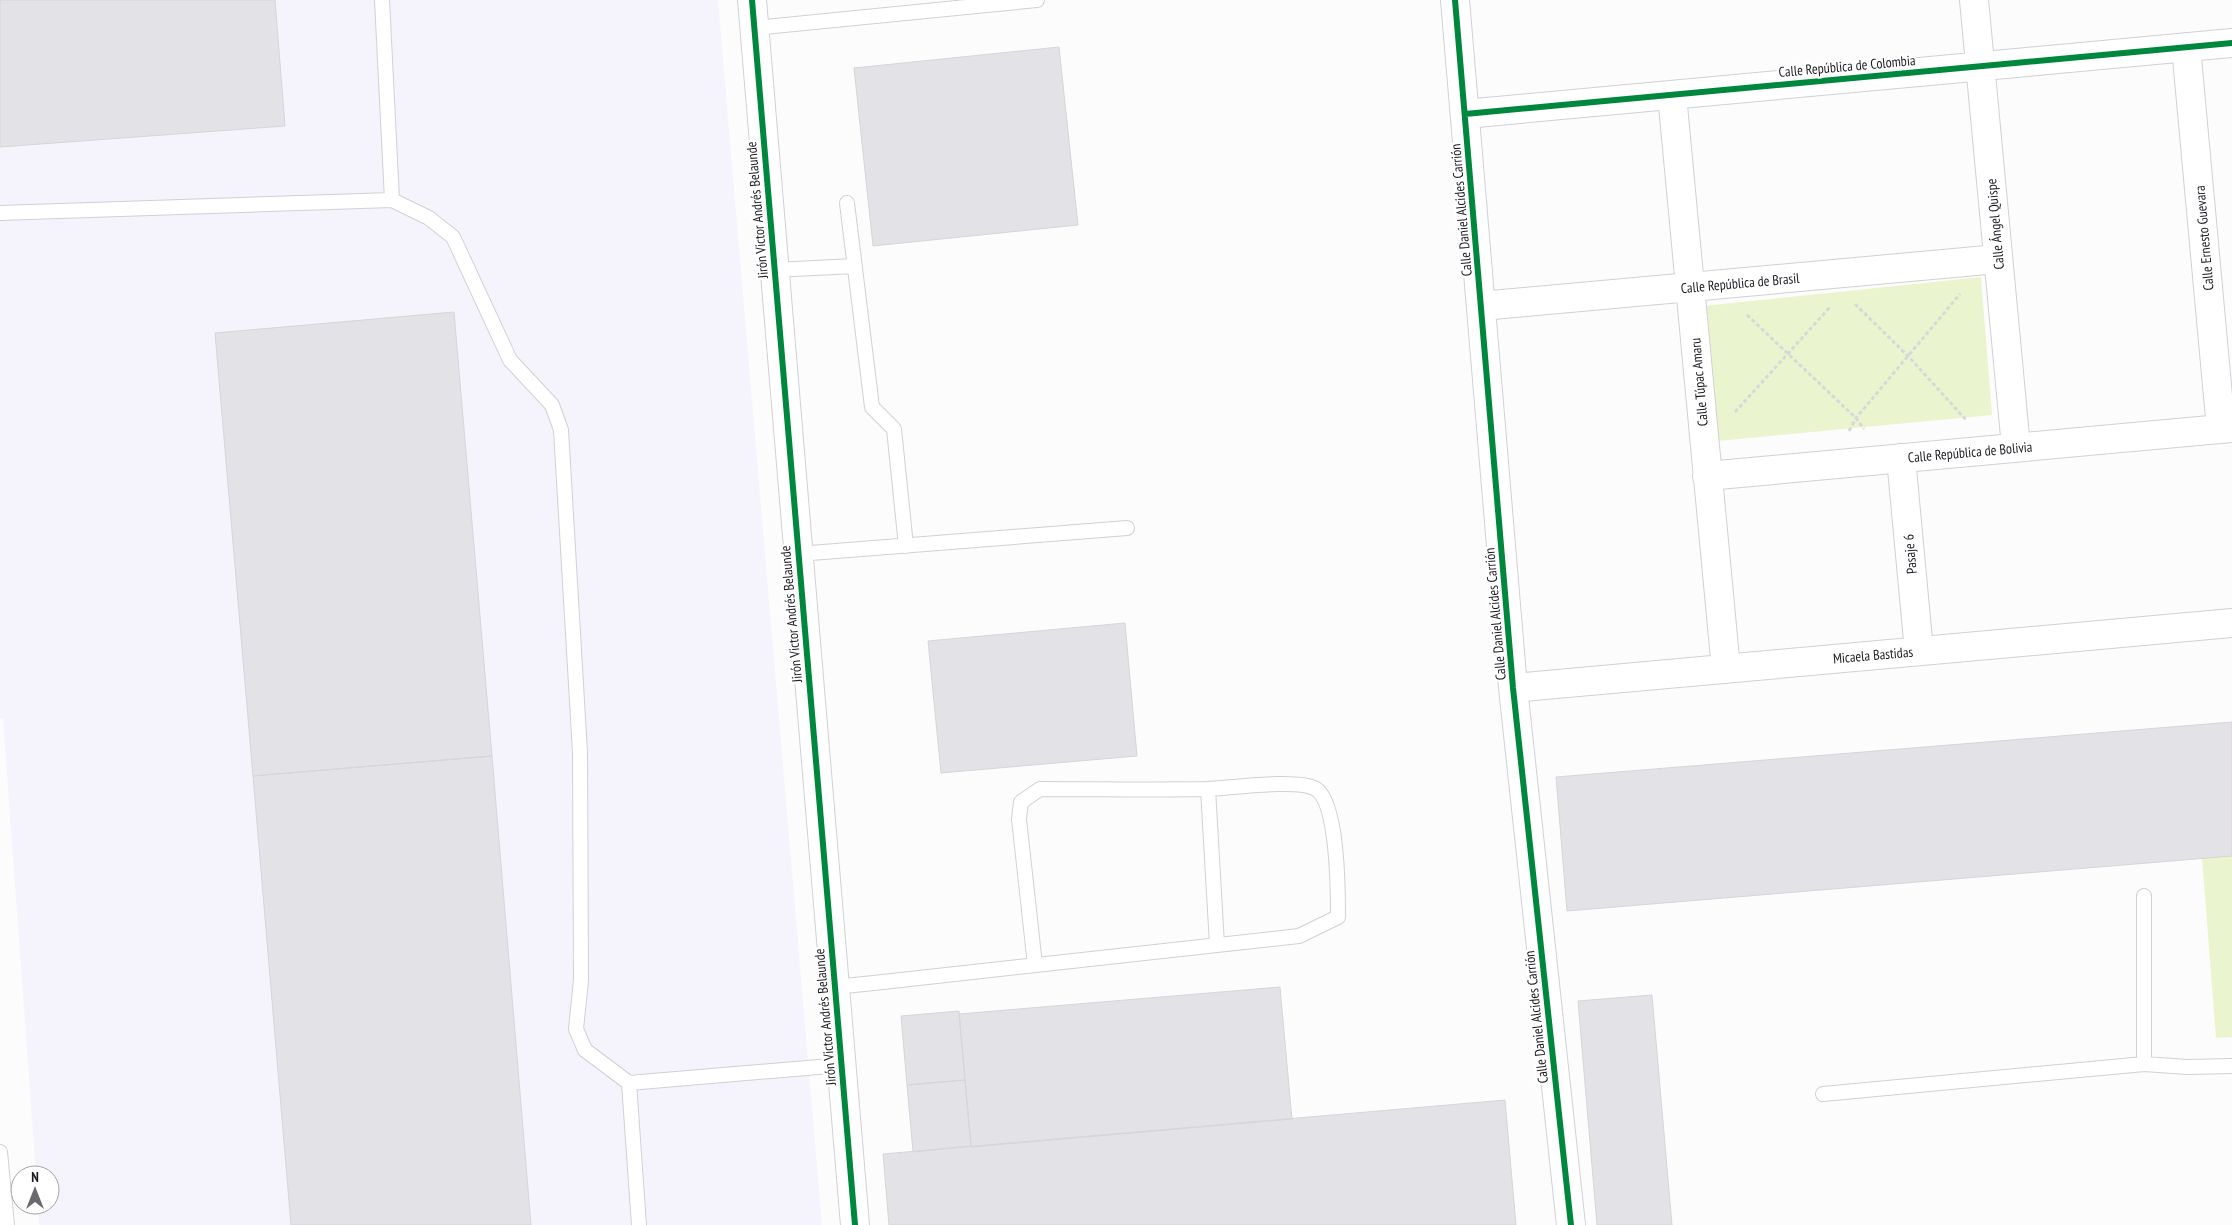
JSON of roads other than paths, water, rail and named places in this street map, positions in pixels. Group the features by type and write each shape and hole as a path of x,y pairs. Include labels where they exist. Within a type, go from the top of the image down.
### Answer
{"street":[{"name":"Jirón Victor Andrés Belaunde","path":"752,0 855,1225"},
{"name":"Calle Daniel Alcides Carrión","path":"1455,0 1513,688 1571,1225"},
{"name":"Calle Ángel Quispe","path":"1974,0 1994,259 2004,448"},
{"name":"Calle República de Colombia","path":"1465,114 2232,43"},
{"name":"Calle Ernesto Guevara","path":"2186,47 2227,428"},
{"name":"Calle Túpac Amaru","path":"1672,94 1703,286 1705,446 1726,669"},
{"name":"Calle República de Brasil","path":"1481,306 1703,286 1836,283 1994,259"},
{"name":"Calle República de Bolivia","path":"1707,476 2227,428"},
{"name":"Pasaje 6","path":"1894,458 1919,651"},
{"name":"Micaela Bastidas","path":"1513,688 2232,623"}],"lane":[{"path":"382,0 392,200"},
{"path":"754,28 1037,0"},
{"path":"0,213 392,200 429,218 452,236 510,360 552,405 561,430 580,752 581,980 576,1029 586,1050 629,1083 842,1065"},
{"path":"848,203 872,407 894,428 906,546"},
{"path":"774,270 855,266"},
{"path":"798,554 1127,528"},
{"path":"834,987 1300,936 1338,917 1338,882 1330,807 1317,790 1298,784 1208,789 1040,790 1021,802 1019,819 1035,965"},
{"path":"1208,789 1218,945"},
{"path":"2144,896 2144,1064"},
{"path":"1823,1094 2144,1064 2187,1067 2232,1066"},
{"path":"629,1083 640,1225"},
{"path":"0,1152 7,1225"}]}
